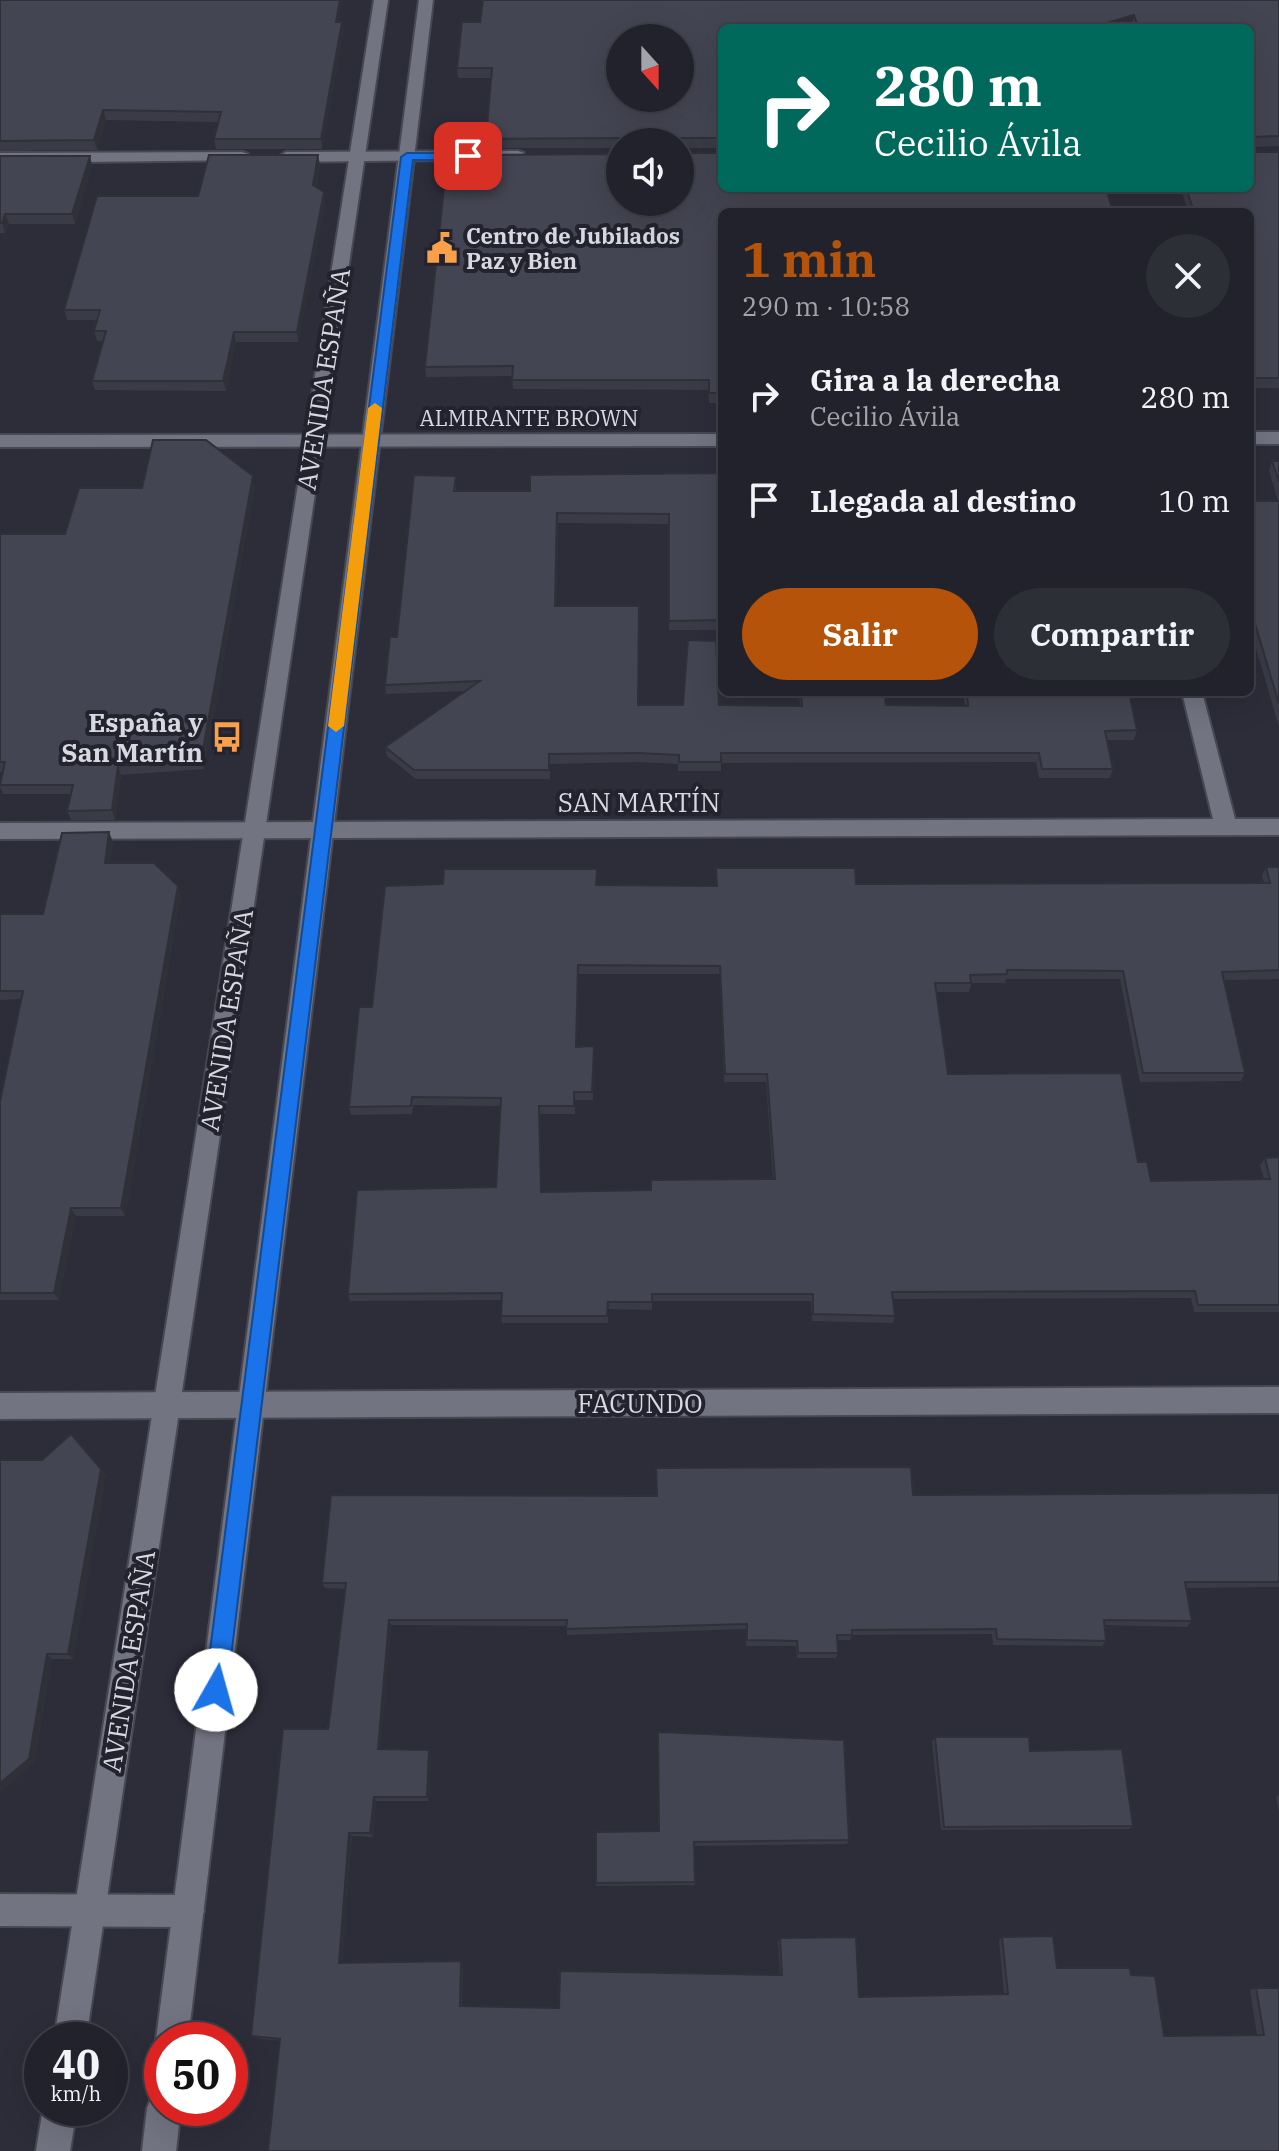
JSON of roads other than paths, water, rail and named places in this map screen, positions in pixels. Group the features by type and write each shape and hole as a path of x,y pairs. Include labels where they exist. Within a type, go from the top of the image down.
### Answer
{"main road":[{"name":"AVENIDA ESPAÑA","path":"73,2022 381,0"},
{"name":"AVENIDA ESPAÑA","path":"174,2022 426,0"},
{"path":"0,158 529,156"},
{"path":"1254,438 1279,438"},
{"name":"ALMIRANTE BROWN","path":"0,441 718,440"},
{"path":"1193,696 1226,827"},
{"name":"SAN MARTÍN","path":"0,831 1279,827"},
{"name":"FACUNDO","path":"0,1406 1279,1400"},
{"path":"0,1910 188,1911"},
{"path":"53,2151 57,2126"},
{"path":"159,2151 162,2126"}],"place":[{"name":"Centro de Jubilados Paz y Bien","path":"442,248"},
{"name":"España y San Martín","path":"227,737"}]}
